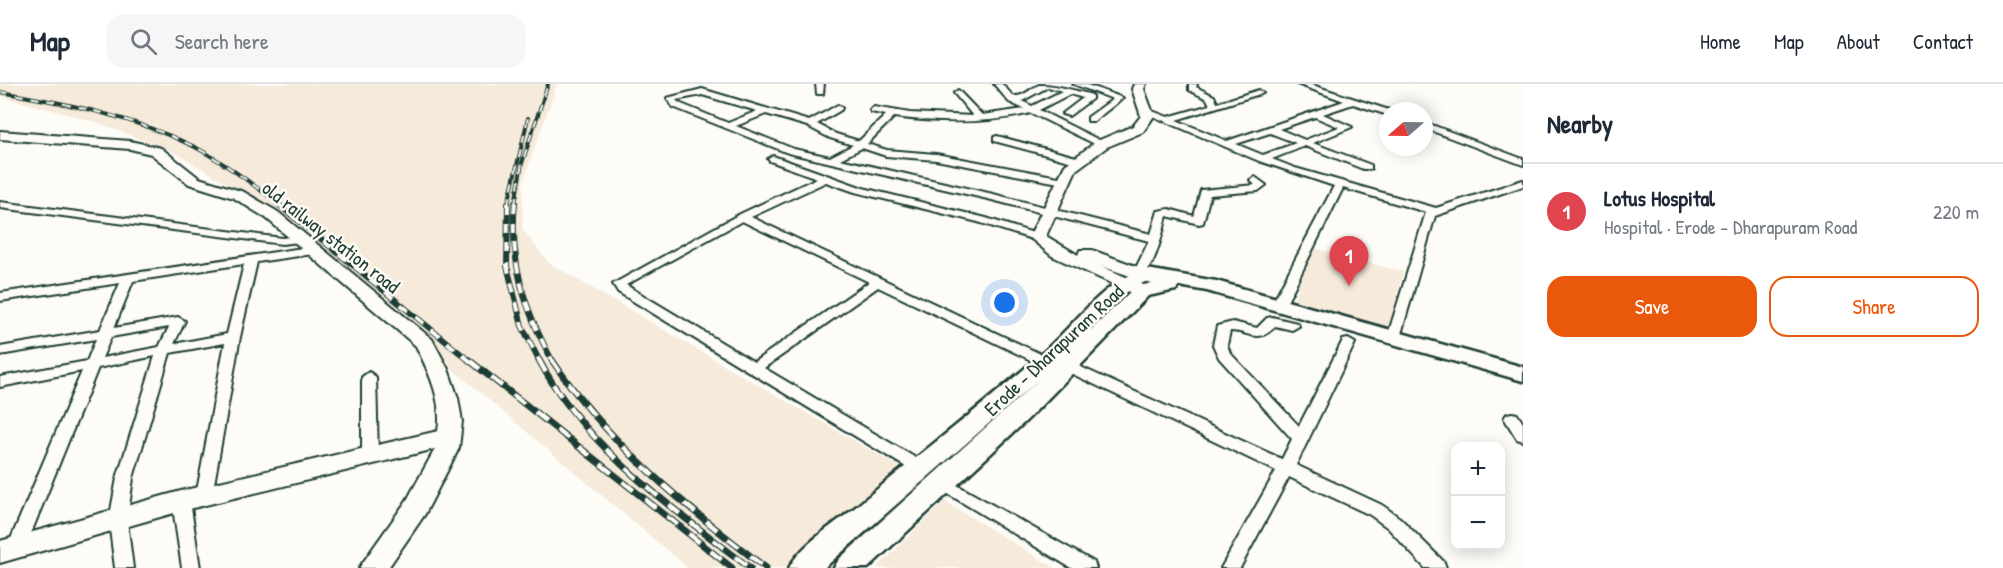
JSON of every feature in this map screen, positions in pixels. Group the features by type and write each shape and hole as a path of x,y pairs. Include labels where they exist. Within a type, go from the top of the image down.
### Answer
{"main road":[{"name":"Erode - Dharapuram Road","path":"1138,281 1158,286 1209,292 1523,381"},
{"name":"Erode - Dharapuram Road","path":"804,568 930,475 1020,413 1067,366 1138,281"},
{"name":"Erode - Dharapuram Road","path":"849,568 930,475 1044,361 1138,281 1209,285 1523,374"}],"street":[{"path":"688,84 702,92 810,124 859,146 886,153 936,157 1064,181"},
{"path":"848,84 854,84"},
{"path":"998,84 1010,98 1102,144"},
{"path":"1010,98 1022,99 1047,84 1089,97 1066,114"},
{"path":"1077,84 1119,98 1091,120"},
{"path":"1040,236 1048,212 1070,168 1102,144 1138,129 1148,116 1138,89 1140,84"},
{"path":"1193,84 1192,88 1212,99 1215,107"},
{"path":"1301,84 1379,109"},
{"path":"1482,84 1489,84"},
{"path":"874,110 933,119 978,117 1031,110 1069,91"},
{"path":"702,92 671,98 676,105 791,151 833,159 992,210 1040,236 1058,252 1138,281 1163,212 1199,221 1205,192 1258,188 1261,185 1255,180"},
{"path":"958,93 978,117"},
{"path":"1168,120 1259,93"},
{"path":"1227,144 1353,101"},
{"path":"810,124 838,108"},
{"path":"730,125 767,110"},
{"path":"1148,112 1262,159 1436,212"},
{"path":"833,159 859,146 892,114"},
{"path":"1262,159 1347,127 1315,114"},
{"path":"1433,128 1523,162"},
{"path":"1269,129 1367,167"},
{"name":"old railway station road","path":"0,135 130,145 156,151 194,181 239,195 256,204 316,250 424,343 438,369 447,398 451,421 447,448 416,507 373,568"},
{"path":"997,139 1080,161"},
{"path":"774,159 824,179 915,205 1048,212 1155,239"},
{"path":"824,179 742,217 619,286 1087,568"},
{"path":"1394,338 1430,214 1523,183"},
{"path":"1279,304 1340,184"},
{"path":"0,205 282,241 299,238"},
{"path":"742,217 1044,361"},
{"path":"0,297 316,250"},
{"path":"205,496 233,338 251,261"},
{"path":"8,550 129,278"},
{"path":"756,367 876,282"},
{"path":"0,351 177,319 178,323 164,351 125,478 118,520 124,568"},
{"path":"1292,326 1272,321 1264,330 1257,332 1234,325 1227,326 1222,329 1220,345 1228,361 1301,438"},
{"path":"0,382 233,338"},
{"path":"1230,568 1286,468 1348,343"},
{"path":"1067,366 1376,510 1394,523 1437,568"},
{"path":"369,377 370,456"},
{"path":"1512,418 1523,435"},
{"path":"8,550 181,501 449,436"},
{"path":"181,501 191,568"}],"shaded area":[{"path":"0,84 557,84 523,182 522,229 549,263 901,468 783,568 688,568 248,196 178,154 96,122 0,96"},
{"path":"1314,248 1403,272 1389,328 1293,300"},
{"path":"944,501 1055,568 877,568"}],"railway":[{"path":"515,204 522,163 548,84"},
{"path":"0,92 100,112 172,136 217,160 279,204"},
{"path":"508,204 528,118"},
{"path":"277,203 471,362"},
{"path":"508,203 507,266 522,326 539,360"},
{"path":"515,203 514,246 521,285 534,324 553,362"},
{"path":"469,360 732,568"},
{"path":"539,360 558,392 606,449 633,475 691,523 750,568"},
{"path":"552,360 574,391 623,447 678,498 766,568"}],"place":[{"name":"Lotus Hospital","path":"1349,286"}]}
